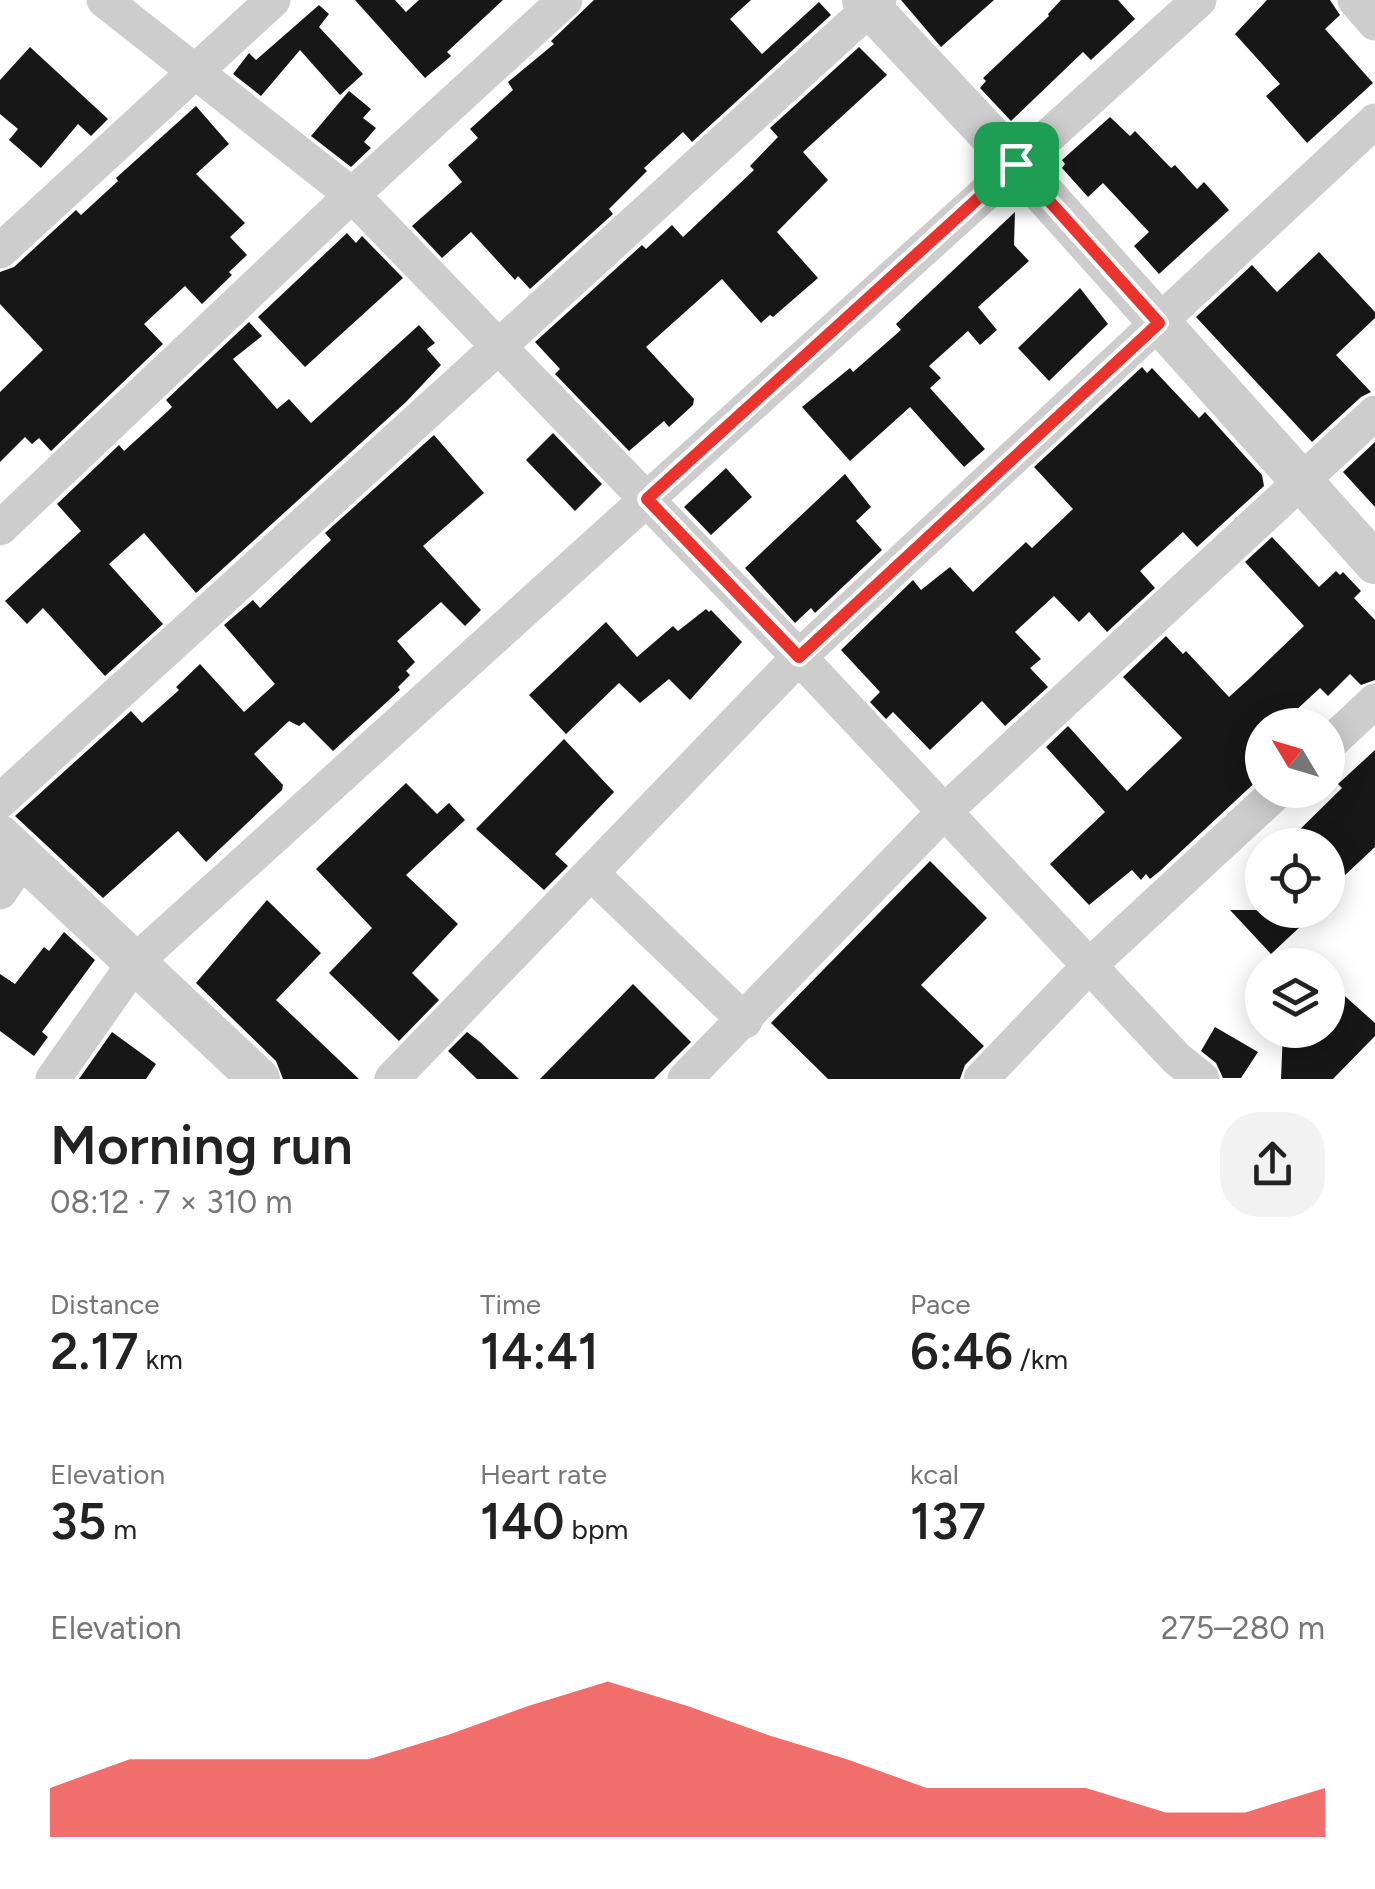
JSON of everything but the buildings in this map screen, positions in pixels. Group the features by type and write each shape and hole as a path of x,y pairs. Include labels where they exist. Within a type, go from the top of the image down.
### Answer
{"street":[{"path":"104,0 352,196 946,811 1090,964 1181,1072"},
{"path":"0,251 273,0"},
{"path":"0,528 565,0"},
{"path":"52,1079 136,961 1200,0"},
{"path":"1356,0 1375,23"},
{"path":"0,801 871,2 1375,563"},
{"path":"392,1079 799,657 1375,120"},
{"path":"685,1079 946,811 1375,412"},
{"path":"1345,729 1375,702"},
{"path":"981,1079 1090,964 1259,808"},
{"path":"8,862 136,961 253,1077"},
{"path":"592,873 744,1021"}],"route":[{"path":"1016,164 1159,323 799,657 647,499 1016,164"}]}
